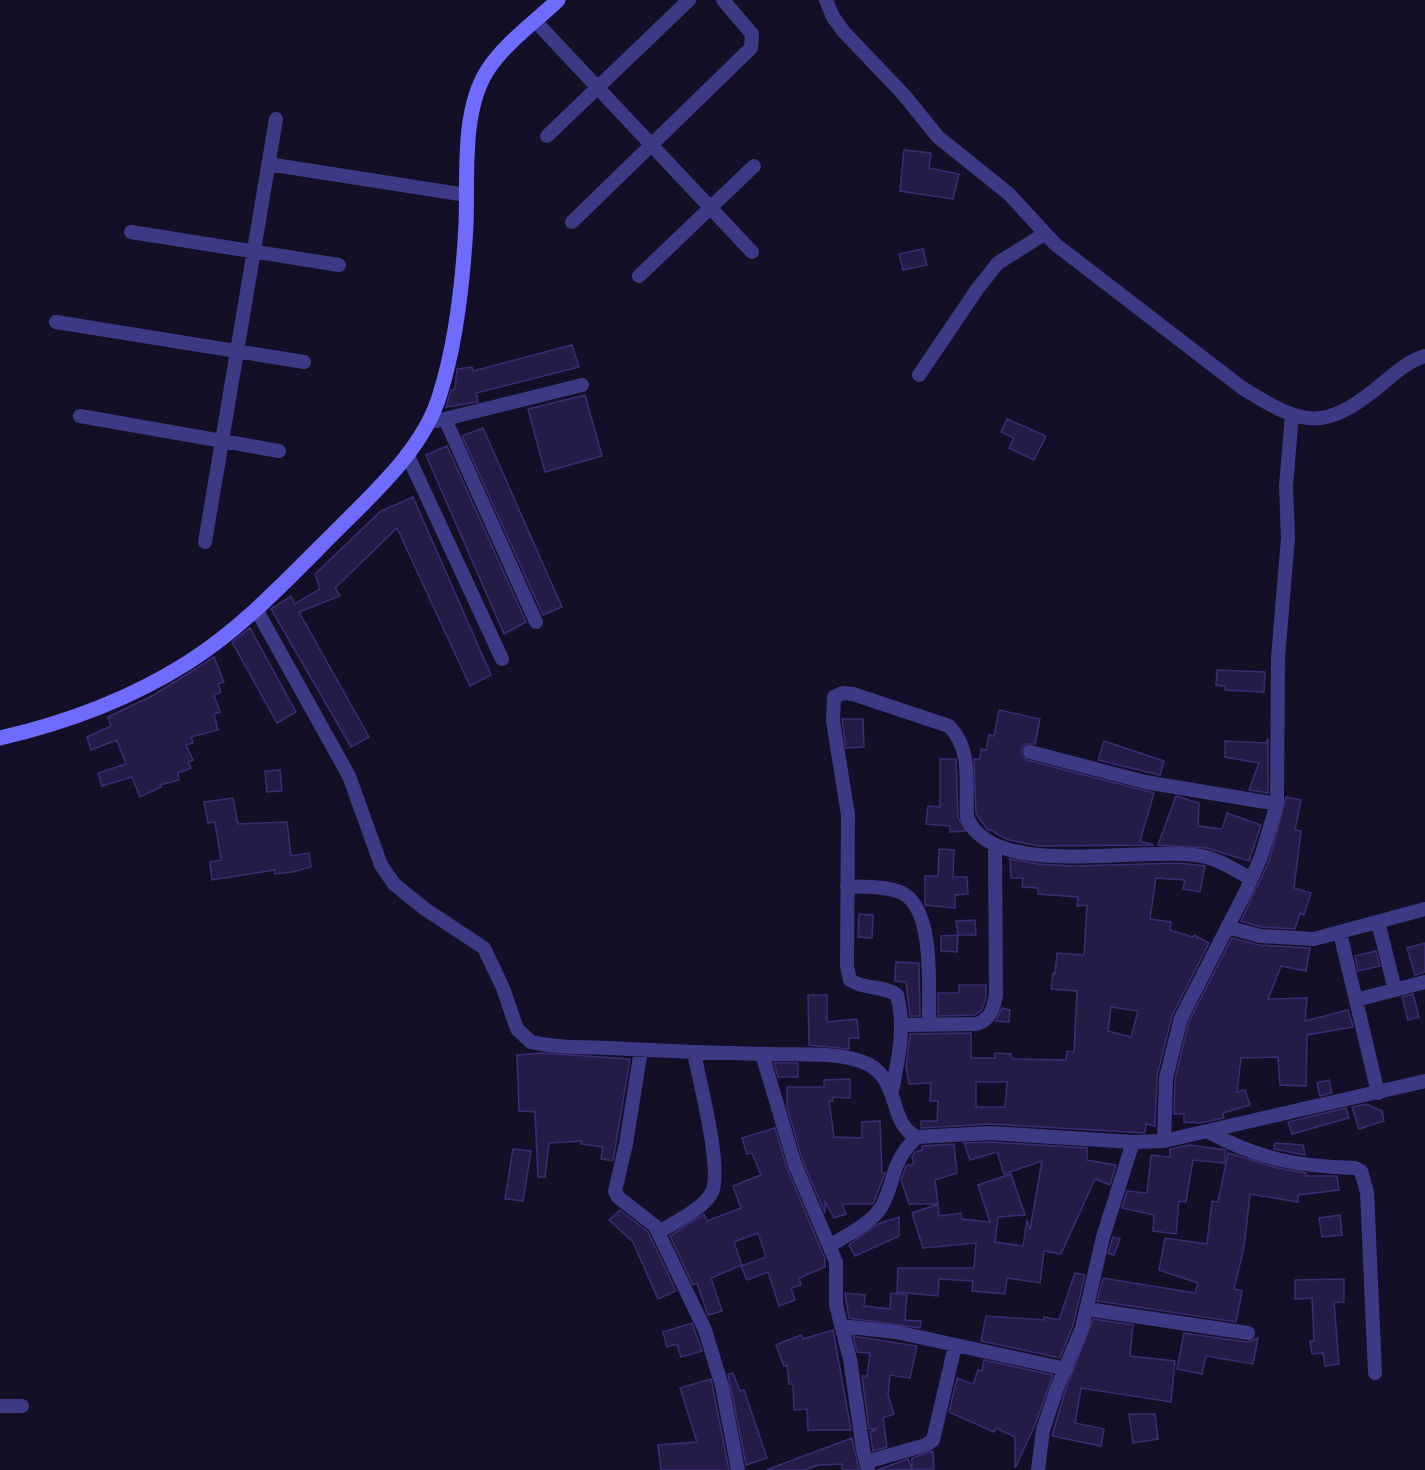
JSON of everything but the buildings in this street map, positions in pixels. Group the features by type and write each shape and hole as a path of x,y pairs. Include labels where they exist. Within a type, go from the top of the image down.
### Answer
{"street":[{"path":"0,738 97,708 167,675 202,653 256,609 386,481 407,454 429,423 440,394 456,323 466,225 468,137 478,90 486,72 497,58 558,0"},
{"path":"547,136 688,0"},
{"path":"572,222 751,48 752,34 723,0"},
{"path":"826,0 833,17 844,32 904,95 938,137 1009,194 1044,234 1241,387 1292,414 1325,420 1354,407 1405,365 1425,356"},
{"path":"536,22 752,252"},
{"path":"205,542 276,119"},
{"path":"268,164 466,195"},
{"path":"639,276 754,166"},
{"path":"131,232 339,265"},
{"path":"919,375 978,288 998,263 1044,234"},
{"path":"56,322 304,362"},
{"path":"429,423 582,385"},
{"path":"1164,1141 1166,1077 1174,1039 1190,997 1251,879 1277,804 1278,658 1288,538 1286,486 1292,414"},
{"path":"80,416 279,451"},
{"path":"445,418 536,622"},
{"path":"407,454 502,659"},
{"path":"256,609 349,777 381,865 394,884 425,909 484,948 503,988 513,1019 523,1036 542,1044 858,1060 873,1066 884,1076 892,1091 902,1124 909,1134 917,1137 990,1133 1132,1142 1164,1141 1209,1132 1268,1115 1425,1081"},
{"path":"892,1091 900,1048 901,1025 897,995 890,990 857,985 850,980 847,966 848,815 832,706 834,697 843,693 853,694 949,726 959,736 964,748 967,817 971,827 979,836 995,845 1021,854 1042,857 1152,852 1206,857 1251,879"},
{"path":"1030,752 1145,782 1277,804"},
{"path":"901,1025 977,1024 986,1021 992,1012 996,996 995,845"},
{"path":"847,886 889,889 905,894 922,917 927,937 929,1025"},
{"path":"1227,927 1260,936 1314,939 1425,909"},
{"path":"1378,922 1395,990"},
{"path":"1340,933 1378,1093"},
{"path":"1356,1000 1425,982"},
{"path":"641,1050 626,1144 615,1191 618,1197 650,1220 659,1232 714,1353 738,1470"},
{"path":"659,1232 703,1202 711,1194 715,1185 711,1139 694,1053"},
{"path":"762,1054 795,1165 831,1245 836,1262 836,1305 854,1379 867,1466 926,1445 933,1440 955,1346"},
{"path":"1209,1132 1238,1148 1285,1163 1355,1168 1361,1171 1367,1192 1375,1373"},
{"path":"831,1245 876,1214 882,1205 897,1160 917,1137"},
{"path":"1038,1470 1043,1430 1087,1309 1103,1237 1132,1142"},
{"path":"1087,1309 1248,1333"},
{"path":"841,1326 896,1332 1066,1370"},
{"path":"0,1406 22,1406"}]}
